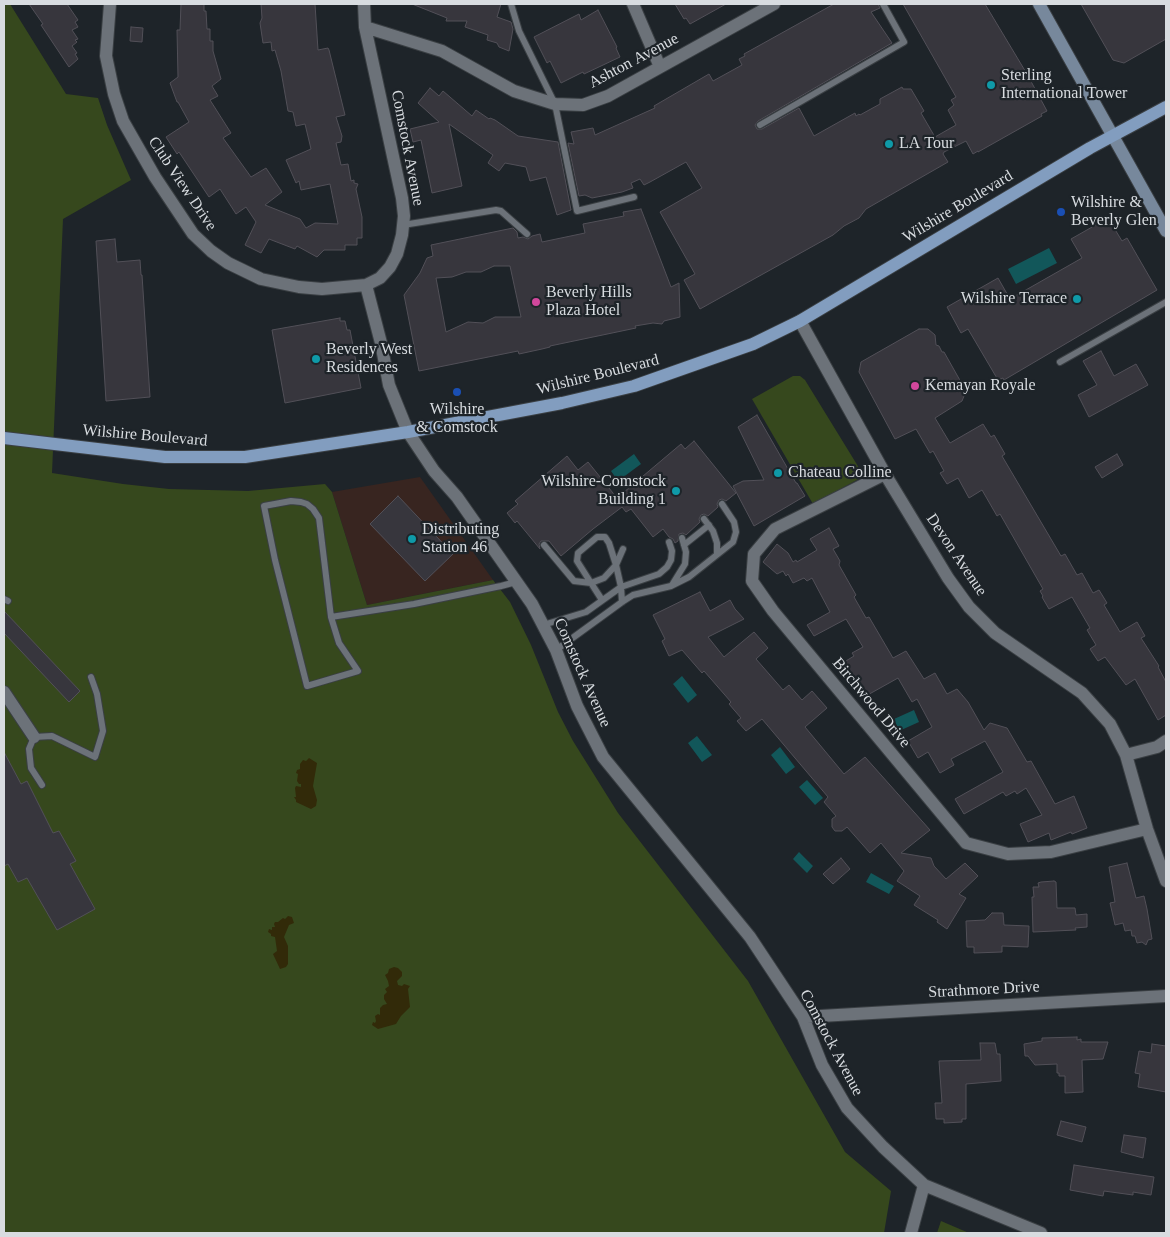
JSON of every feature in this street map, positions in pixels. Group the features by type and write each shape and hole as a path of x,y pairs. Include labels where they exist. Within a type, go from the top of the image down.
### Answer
{"main road":[{"path":"1039,4 1166,231"},
{"name":"Wilshire Boulevard","path":"4,438 135,454 204,458 245,457 408,432 562,403 634,386 753,344 800,321 1112,136 1166,107"}],"street":[{"name":"Club View Drive","path":"110,4 106,56 114,94 123,121 155,177 193,234 211,251 228,263 261,279 280,284 314,288 366,285"},
{"name":"Comstock Avenue","path":"364,4 365,27 402,198 403,225 397,254 390,267 380,278 366,285 381,343 389,385 408,432 434,471 457,497 532,604 556,650 577,706 603,757 750,937 803,1017 822,1065 847,1108 883,1147 924,1186 1041,1233"},
{"path":"633,4 660,67"},
{"name":"Ashton Avenue","path":"365,27 442,51 514,91 555,104 584,104 608,96 774,4"},
{"name":"Devon Avenue","path":"800,321 885,474 948,578 969,607 995,633 1082,693 1110,724 1126,755 1147,829 1166,881"},
{"name":"Birchwood Drive","path":"885,474 775,529 754,554 752,581 773,611 966,843 1008,854 1051,852 1147,829"},
{"path":"4,692 34,737"},
{"path":"1126,755 1157,747 1166,741"},
{"name":"Strathmore Drive","path":"803,1017 1166,996"},
{"path":"912,1233 924,1186"}],"lane":[{"path":"511,4 518,31 555,104 577,211 634,197"},
{"path":"760,125 904,42 883,4"},
{"path":"403,225 491,210 501,211 527,234"},
{"path":"1060,362 1166,302"},
{"path":"290,501 301,502 313,509 319,518 331,617 340,643 358,671 307,686 277,568 264,506 290,501"},
{"path":"556,650 622,602 633,596 671,586 689,577 733,542 736,532 734,522 722,504"},
{"path":"704,519 713,531 717,543 717,554"},
{"path":"684,545 709,525"},
{"path":"602,600 577,561 578,553 597,537 605,537 609,543 621,587 622,602"},
{"path":"671,586 685,564 686,552 682,538"},
{"path":"544,625 586,612 621,587 659,574 672,560 669,542"},
{"path":"544,545 574,581 591,583 604,578 616,565 622,550"},
{"path":"659,574 671,586"},
{"path":"331,617 414,604 516,582"},
{"path":"42,785 31,768 29,749 34,737 52,736 95,757 103,731 98,694 91,677"}],"shaded area":[{"path":"420,477 493,580 367,605 332,492"}],"green space":[{"path":"4,4 10,4 66,94 98,98 107,125 131,180 63,219 52,473 169,489 248,491 325,484 332,492 367,605 493,580 510,602 531,645 558,712 573,741 618,813 748,981 845,1152 891,1191 884,1233 4,1233"},
{"path":"793,376 800,376 805,380 864,476 813,504 752,399"},
{"path":"941,1221 969,1233 937,1233"}],"sand":[{"path":"309,758 317,763 313,786 317,800 316,806 311,809 296,802 294,797 296,797 296,786 301,787 301,784 297,781 297,770 300,769 300,764 303,760 306,761"},
{"path":"288,916 292,917 294,923 289,925 284,937 288,946 288,964 280,969 273,954 277,951 275,937 271,936 268,932 269,929 272,930 272,927 275,927 275,922"},
{"path":"394,967 402,972 402,976 397,981 398,985 410,986 408,989 410,1007 396,1024 378,1029 372,1025 376,1021 375,1016 380,1015 380,1008 387,1004 384,995 387,992 385,989 389,986 385,975 389,969"}],"water":[{"path":"1049,248 1057,263 1016,284 1008,269"},
{"path":"634,454 641,464 618,481 611,471"},
{"path":"682,676 697,695 688,703 673,684"},
{"path":"914,710 919,722 899,731 894,719"},
{"path":"697,736 712,755 702,762 688,743"},
{"path":"780,747 795,767 786,774 771,755"},
{"path":"807,780 823,798 815,805 799,787"},
{"path":"799,852 813,866 807,873 793,859"},
{"path":"871,873 894,886 889,894 866,882"}],"building":[{"path":"29,4 67,4 78,20 75,22 78,27 72,30 78,39 75,40 77,42 72,46 77,53 75,54 78,59 69,67 41,25 43,24"},
{"path":"181,4 204,4 207,29 210,29 210,41 213,41 213,51 221,79 212,86 218,96 210,100 231,133 223,138 251,177 266,168 282,192 265,205 300,219 306,228 315,223 338,224 330,184 301,190 299,181 296,183 286,160 311,149 305,124 296,126 293,112 288,111 275,50 272,51 271,42 263,43 260,23 262,18 261,4 315,4 318,50 328,48 329,50 345,115 336,117 342,136 341,142 336,143 341,165 348,164 351,181 354,180 354,183 358,184 356,189 362,217 362,238 357,238 357,245 345,245 345,250 324,250 317,257 297,246 295,249 269,239 261,253 245,245 256,222 246,207 236,214 220,189 209,197 179,152 177,154 166,137 189,122 177,102 170,83 178,77 177,30 180,30"},
{"path":"412,4 501,4 497,17 511,22 513,29 509,51 499,47 497,43 487,40 488,35 465,27 467,21 446,21 447,18"},
{"path":"675,4 726,4 690,24 686,18 684,19"},
{"path":"834,4 878,4 880,8 871,12 892,43 758,121 755,125 757,129 762,129 799,108 814,136 855,113 856,116 860,115 880,104 880,99 902,87 903,89 911,89 924,111 921,113 935,137 956,125 948,110 954,105 951,100 956,97 903,4 985,4 1047,111 1041,114 1042,116 973,154 966,141 944,152 943,154 948,162 866,209 859,218 844,226 833,235 700,309 684,280 695,274 660,212 702,188 686,162 644,185 640,179 631,183 633,188 622,192 592,198 585,195 579,196 568,143 574,144 571,132 593,128 595,135 655,108 654,106 709,74 713,81 742,65 739,59 745,56 744,54"},
{"path":"1081,4 1166,4 1166,39 1124,63 1113,60"},
{"path":"598,10 617,47 620,57 561,83 550,61 547,63 534,37 579,14 581,20"},
{"path":"131,27 143,28 142,42 130,41"},
{"path":"430,88 439,96 443,91 472,116 476,110 518,136 558,142 571,210 557,215 546,177 530,181 526,167 505,163 499,171 488,163 493,155 449,124 462,186 432,193 421,140 413,142 410,129 439,122 418,103"},
{"path":"641,209 671,287 679,283 680,317 664,321 662,324 653,323 635,326 636,328 519,354 518,351 419,371 404,295 420,273 427,258 433,256 431,245 513,228 517,232 518,238 528,239 540,234 542,242 585,233 583,224 624,216 623,212","holes":["494,266 510,266 521,317 495,317 483,323 468,322 446,332 436,278 452,277 466,272 481,272"]},
{"name":"Wilshire Terrace","path":"1108,218 1122,241 1127,238 1157,290 1004,380 1003,378 998,380 968,329 961,333 947,307 998,278 1010,299 1082,258 1071,239"},
{"path":"115,239 117,262 140,260 150,397 106,401 96,241"},
{"name":"Beverly West Residences","path":"340,318 340,321 345,321 347,330 350,330 361,388 285,403 272,330"},
{"path":"919,329 928,329 935,335 936,345 944,352 966,391 962,401 935,418 950,443 983,424 991,437 994,435 1005,454 1002,456 1061,556 1065,554 1077,575 1082,573 1093,593 1099,590 1107,603 1104,605 1120,632 1137,622 1145,636 1141,638 1159,666 1166,682 1166,715 1158,720 1135,679 1126,685 1105,657 1098,661 1090,649 1096,645 1087,630 1090,628 1072,597 1049,609 1040,591 1043,589 1000,514 997,516 982,490 969,498 958,478 947,484 940,473 944,471 933,451 930,453 916,429 895,439 859,372 861,362"},
{"path":"1101,351 1114,376 1136,364 1148,385 1089,417 1078,395 1097,385 1083,361"},
{"name":"Chateau Colline","path":"757,415 805,496 754,526 733,486 743,481 764,480 738,427"},
{"path":"694,441 736,493 726,501 719,500 718,507 708,516 701,515 700,522 686,535 683,533 679,534 678,541 675,543 663,529 653,537 631,509 626,512 622,507 561,556 549,541 541,541 539,544 540,549 517,521 515,523 507,513 518,504 515,501 567,456 578,470 588,462 617,498 681,444 685,449"},
{"path":"1117,454 1123,465 1102,478 1095,467"},
{"name":"Distributing Station 46","path":"398,496 453,554 425,581 370,524"},
{"path":"829,528 839,546 833,549 840,561 839,565 856,595 854,597 866,618 869,617 893,658 906,651 924,679 935,673 947,694 957,689 968,702 984,730 990,723 1007,728 1027,762 1031,761 1055,804 1074,796 1087,828 1051,840 1049,833 1028,842 1020,824 1042,815 1026,788 1017,794 1015,791 1006,796 1003,792 964,814 955,799 1003,772 985,741 951,759 954,765 940,773 928,752 918,758 908,741 932,727 917,699 912,702 898,678 864,697 850,673 847,675 841,664 854,656 852,653 863,647 846,619 814,636 807,625 830,612 812,578 807,581 804,578 793,583 788,574 786,576 783,571 777,574 763,562 777,544 788,553 793,562 796,560 797,562 817,550 810,539"},
{"path":"700,592 710,611 730,600 744,619 708,637 724,657 754,632 768,648 756,659 783,690 789,685 802,700 812,691 827,708 805,727 844,774 865,757 930,830 901,853 931,858 934,866 946,879 965,863 978,876 959,894 966,898 947,929 937,922 938,920 914,905 920,896 897,881 904,871 881,843 870,853 847,827 842,831 835,831 832,827 832,819 836,816 824,802 828,797 762,719 746,731 737,721 741,718 729,704 731,702 704,671 702,673 682,650 669,656 662,641 665,639 653,615"},
{"path":"4,611 80,691 69,702 4,633"},
{"path":"4,752 21,784 27,781 53,833 59,831 76,861 70,864 95,909 57,930 27,878 18,882 8,864 4,866"},
{"path":"841,858 850,869 833,884 823,874"},
{"path":"1127,863 1136,898 1144,896 1152,939 1148,940 1146,945 1142,942 1137,943 1135,936 1132,936 1131,930 1125,931 1123,923 1115,925 1110,903 1115,902 1109,867"},
{"path":"1041,882 1056,882 1057,908 1075,908 1076,915 1087,914 1087,927 1075,928 1076,930 1033,932 1033,887 1039,887 1038,883"},
{"path":"992,913 1003,913 1004,925 1029,926 1028,947 1002,946 1002,952 974,953 974,947 967,947 966,921 985,920"},
{"path":"1077,1037 1077,1040 1081,1039 1081,1042 1108,1042 1103,1059 1082,1060 1083,1092 1065,1093 1065,1076 1059,1076 1059,1073 1057,1073 1057,1064 1035,1065 1028,1056 1025,1056 1024,1044 1042,1041 1042,1038"},
{"path":"980,1043 995,1043 997,1054 1000,1054 1001,1081 966,1084 966,1119 962,1119 962,1122 944,1123 944,1119 936,1119 935,1103 942,1103 939,1061 981,1060"},
{"path":"1152,1044 1166,1046 1166,1092 1138,1087 1140,1074 1135,1073 1139,1051 1151,1053"},
{"path":"1061,1121 1086,1127 1082,1142 1057,1135"},
{"path":"1124,1135 1146,1138 1143,1158 1121,1152"},
{"path":"1074,1165 1154,1177 1151,1195 1133,1192 1133,1195 1104,1191 1103,1196 1070,1190"}],"place":[{"name":"Sterling International Tower","path":"991,85"},
{"name":"LA Tour","path":"889,144"},
{"name":"Wilshire & Beverly Glen","path":"1061,212"},
{"name":"Wilshire Terrace","path":"1077,299"},
{"name":"Beverly Hills Plaza Hotel","path":"536,302"},
{"name":"Beverly West Residences","path":"316,359"},
{"name":"Kemayan Royale","path":"915,386"},
{"name":"Wilshire & Comstock","path":"457,392"},
{"name":"Chateau Colline","path":"778,473"},
{"name":"Wilshire-Comstock Building 1","path":"676,491"},
{"name":"Distributing Station 46","path":"412,539"}]}
